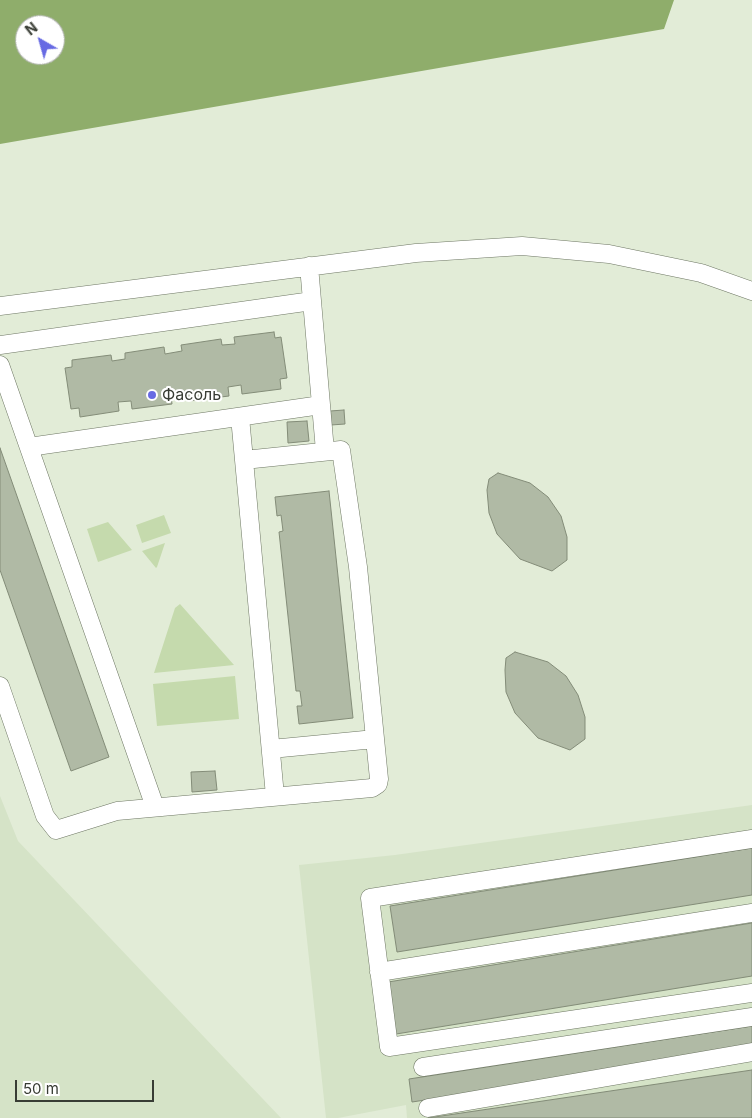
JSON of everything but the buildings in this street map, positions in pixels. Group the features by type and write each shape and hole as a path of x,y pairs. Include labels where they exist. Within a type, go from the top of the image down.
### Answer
{"lane":[{"path":"0,306 416,253 522,246 609,254 701,273 752,291"},
{"path":"308,266 325,451"},
{"path":"0,345 312,301"},
{"path":"0,365 155,807"},
{"path":"29,447 321,406"},
{"path":"240,417 275,796"},
{"path":"0,686 45,816 56,830 117,810 372,788 378,784 358,567 343,454 337,449 244,460"},
{"path":"271,749 375,739"},
{"path":"752,839 370,898 388,1047 752,993"},
{"path":"379,972 752,913"},
{"path":"423,1067 752,1017"},
{"path":"428,1108 752,1052"}],"shaded area":[{"path":"0,0 674,0 664,29 0,144"},
{"path":"164,515 171,533 142,543 136,525"},
{"path":"108,522 132,550 98,562 87,529"},
{"path":"165,543 157,567 156,568 142,551"},
{"path":"180,604 234,665 154,673 175,608"},
{"path":"235,676 239,719 157,726 153,684"},
{"path":"0,796 18,841 281,1118 0,1118"},
{"path":"752,805 752,1118 407,1118 406,1105 338,1118 326,1118 299,865 395,855"}],"place":[{"name":"Фасоль","path":"152,395"}]}
